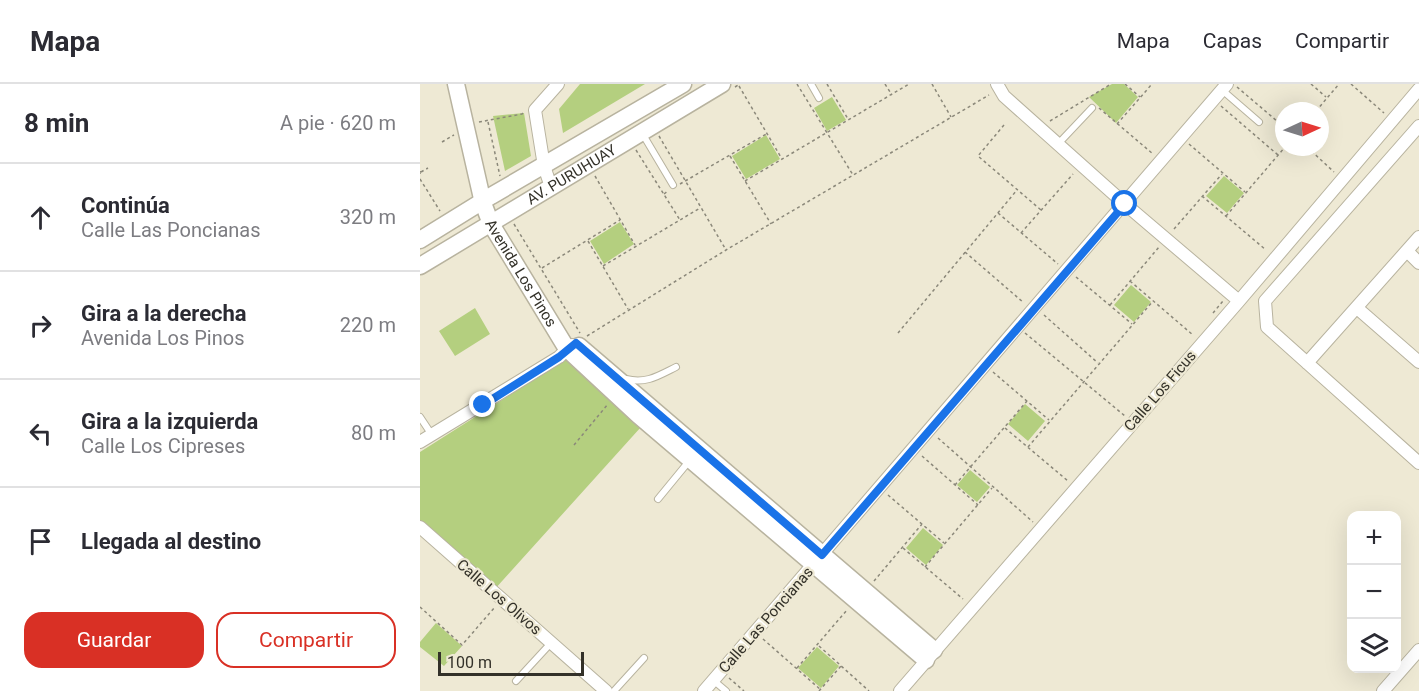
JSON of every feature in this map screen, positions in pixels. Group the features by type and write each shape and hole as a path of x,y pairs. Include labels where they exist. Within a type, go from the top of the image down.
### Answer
{"street":[{"name":"Avenida Los Pinos","path":"456,84 501,220 571,346 638,415 818,560"},
{"name":"Avenida Los Pinos","path":"466,84 482,122 492,196"},
{"path":"551,187 544,166 535,110 558,84"},
{"name":"AV. PURUHUAY","path":"420,240 683,84"},
{"name":"AV. PURUHUAY","path":"420,266 501,220 551,187 644,137 730,84"},
{"path":"999,86 1004,96 1125,204 1239,301"},
{"name":"Calle Las Poncianas","path":"704,691 1224,87"},
{"name":"Calle Los Ficus","path":"900,691 1239,301 1419,89"},
{"path":"1419,126 1265,301 1267,327 1419,463"},
{"path":"1307,363 1419,237"},
{"path":"1407,251 1419,262"},
{"path":"1357,308 1419,362"},
{"name":"Avenida Los Pinos","path":"571,346 604,368 818,560 930,655"},
{"path":"420,442 559,357 571,346"},
{"name":"Calle Los Olivos","path":"420,527 606,691"},
{"path":"1383,691 1419,650"}],"lane":[{"path":"811,84 819,98"},
{"path":"1224,87 1259,122"},
{"path":"1058,144 1092,108"},
{"path":"644,137 674,186"},
{"path":"604,368 626,379 639,382 662,375 675,367"},
{"path":"420,417 432,435"},
{"path":"658,499 691,460"},
{"path":"516,681 551,643"},
{"path":"614,691 644,658"},
{"path":"717,675 726,691"}],"path":[{"path":"730,84 768,133 782,159"},
{"path":"797,84 853,176"},
{"path":"827,84 849,121"},
{"path":"885,84 892,95"},
{"path":"745,181 909,84"},
{"path":"932,84 952,118"},
{"path":"1044,125 1111,84"},
{"path":"1125,84 1140,97"},
{"path":"1117,124 1152,84"},
{"path":"1234,84 1275,119"},
{"path":"1311,84 1327,98"},
{"path":"1324,102 1339,84"},
{"path":"1351,84 1385,113"},
{"path":"501,220 541,268 583,338 726,250 952,118 999,86"},
{"path":"1087,98 1155,155"},
{"path":"1218,103 1275,152"},
{"path":"492,196 482,122 522,114 528,107"},
{"path":"1004,126 978,156 1041,210"},
{"path":"664,194 674,186 768,133"},
{"path":"644,137 685,181 726,250"},
{"path":"644,137 664,194 680,220"},
{"path":"1186,142 1246,193"},
{"path":"729,156 771,224"},
{"path":"1226,216 1277,156"},
{"path":"1317,156 1334,172"},
{"path":"428,168 421,172 420,177 444,218"},
{"path":"1021,233 1076,171"},
{"path":"592,172 636,245"},
{"path":"1172,233 1223,173"},
{"path":"898,333 1017,190"},
{"path":"1202,196 1267,251"},
{"path":"603,266 700,208"},
{"path":"998,213 1133,325"},
{"path":"541,268 620,220"},
{"path":"587,240 629,310"},
{"path":"1110,306 1162,244"},
{"path":"965,252 1025,305 1029,302"},
{"path":"1130,281 1194,336"},
{"path":"1028,447 1153,302"},
{"path":"1041,310 1044,316 1099,364"},
{"path":"1024,332 1125,416"},
{"path":"990,370 1050,421"},
{"path":"955,485 1027,401"},
{"path":"574,445 610,402"},
{"path":"1004,427 1069,482"},
{"path":"934,435 1034,523"},
{"path":"919,453 978,505"},
{"path":"925,567 993,487"},
{"path":"885,493 945,544"},
{"path":"797,668 922,524"},
{"path":"902,547 966,602"},
{"path":"420,607 462,645 502,600"},
{"path":"755,632 820,690 841,665"},
{"path":"817,645 869,691"},
{"path":"717,675 744,691"}],"green space":[{"path":"580,84 645,84 563,133 559,109"},
{"path":"1112,84 1124,84 1138,97 1116,123 1089,97"},
{"path":"832,97 846,120 827,131 814,108"},
{"path":"524,113 531,156 505,171 493,116"},
{"path":"766,135 780,159 746,179 732,156"},
{"path":"1224,176 1244,193 1227,213 1206,196"},
{"path":"620,222 634,244 604,264 590,241"},
{"path":"1131,285 1151,302 1134,322 1114,305"},
{"path":"475,308 490,334 455,356 439,331"},
{"path":"566,359 641,427 494,590 420,524 420,452"},
{"path":"1025,404 1045,421 1028,441 1008,424"},
{"path":"970,470 990,487 977,502 957,485"},
{"path":"923,528 943,545 926,565 906,548"},
{"path":"436,623 462,646 444,666 420,647 420,642"},
{"path":"817,647 839,666 821,688 798,668"}],"route":[{"path":"483,405 559,357 576,343 822,555 1125,204"}]}
